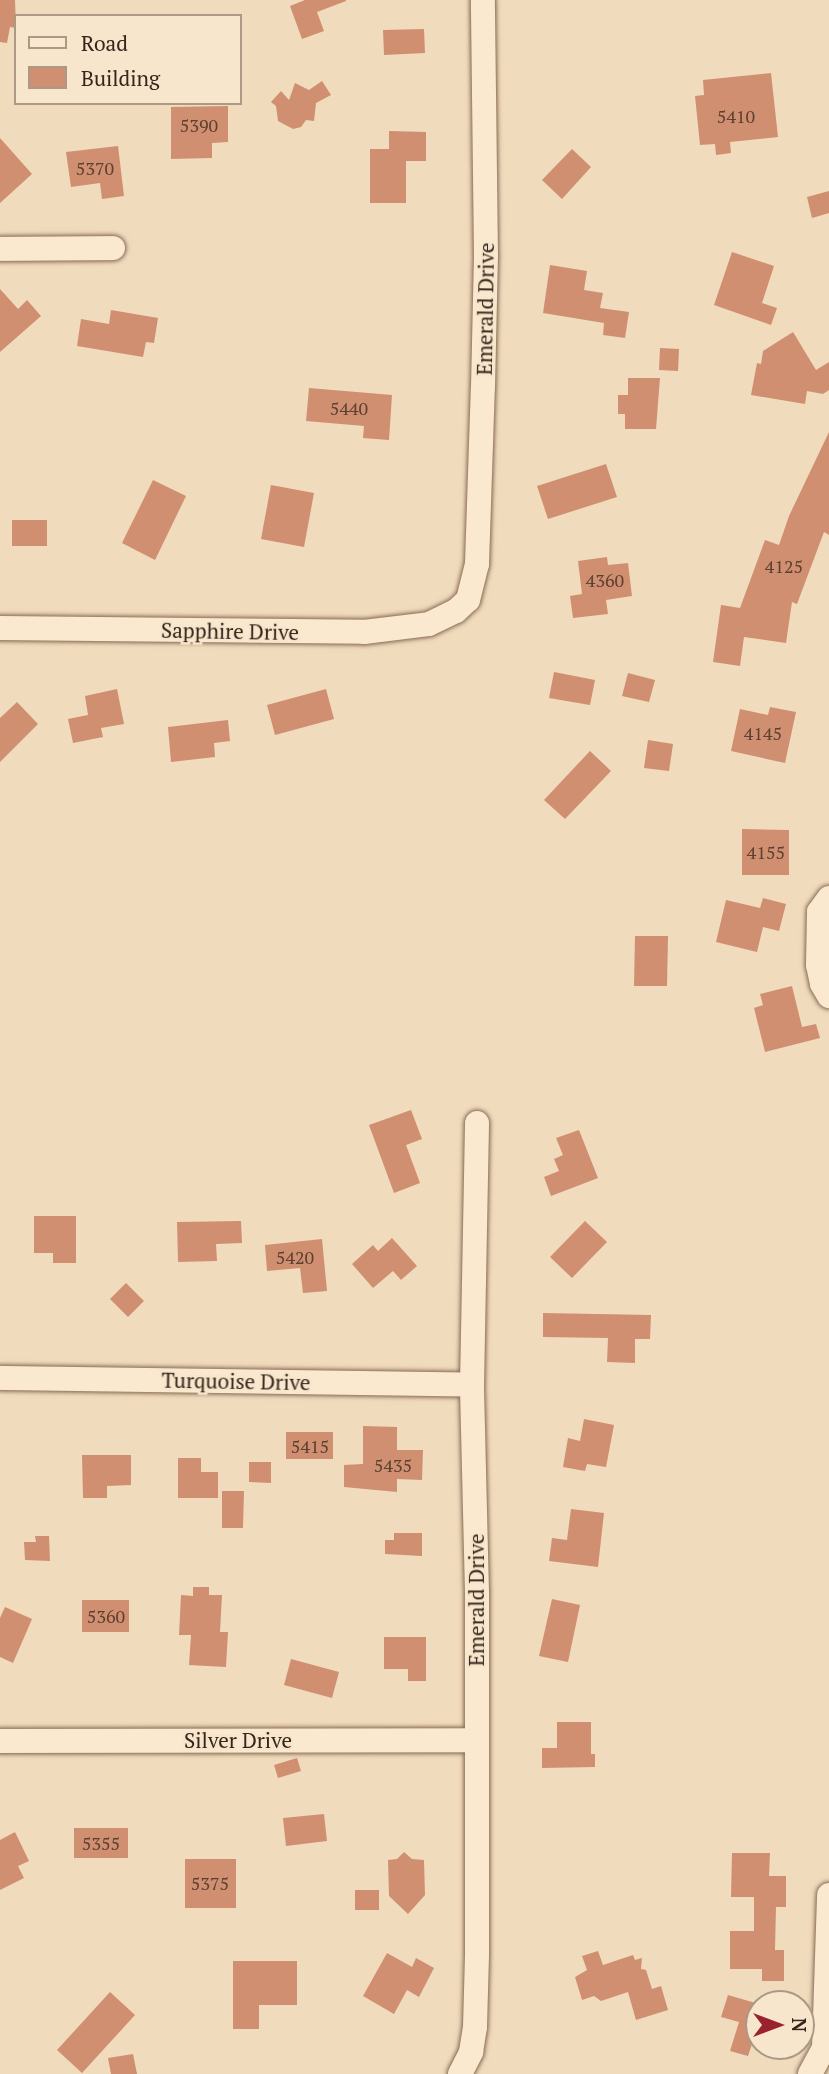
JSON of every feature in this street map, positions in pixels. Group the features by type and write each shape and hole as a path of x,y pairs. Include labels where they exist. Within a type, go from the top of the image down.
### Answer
{"street":[{"name":"Emerald Drive","path":"456,611 468,600 477,564 486,257 483,0"},
{"path":"0,249 113,248"},
{"name":"Sapphire Drive","path":"0,628 364,632 429,624 456,611"},
{"path":"829,898 819,912 818,965 822,984 829,996"},
{"name":"Emerald Drive","path":"460,2074 471,2052 475,2027 477,1593 472,1385 477,1123"},
{"name":"Turquoise Drive","path":"0,1378 472,1385"},
{"name":"Silver Drive","path":"0,1741 475,1740"},
{"path":"810,2074 824,2048 829,1895"}],"building":[{"path":"0,0 15,0 14,28 10,27 7,43 0,42"},
{"path":"305,0 346,1 317,12 324,31 302,39 290,6"},
{"path":"424,29 425,53 384,55 383,30"},
{"path":"771,73 778,137 730,142 731,153 716,155 715,144 700,145 695,96 704,95 703,80"},
{"path":"322,81 331,95 316,103 314,121 306,120 301,127 293,129 278,121 276,106 271,102 281,91 289,100 295,83 309,90"},
{"path":"228,106 228,142 212,143 212,158 171,159 171,107"},
{"path":"389,131 426,132 426,161 406,161 406,203 370,203 370,149 389,149"},
{"path":"0,138 32,174 0,203"},
{"path":"118,146 124,196 102,199 100,183 71,187 66,152"},
{"path":"572,149 591,167 562,199 542,180"},
{"path":"829,191 829,213 812,218 807,197"},
{"path":"732,252 774,266 762,303 777,308 771,325 714,305"},
{"path":"550,265 587,271 584,290 603,293 600,308 629,312 625,338 603,335 604,323 543,313"},
{"path":"0,289 18,309 27,300 41,316 0,352"},
{"path":"111,310 158,318 154,343 146,342 143,357 77,346 81,319 109,324"},
{"path":"793,332 816,370 829,362 829,390 823,394 807,391 805,404 751,395 757,363 761,364 763,351"},
{"path":"660,348 679,349 678,371 659,370"},
{"path":"628,378 660,378 656,429 625,429 625,414 618,414 618,395 628,395"},
{"path":"309,388 392,395 389,440 363,438 364,426 306,421"},
{"path":"829,432 829,535 824,532 797,604 792,602 786,643 744,637 740,666 713,662 721,605 740,608 765,540 779,545 789,516"},
{"path":"606,464 617,497 548,519 537,486"},
{"path":"153,480 186,496 155,560 122,543"},
{"path":"271,485 314,493 304,547 261,539"},
{"path":"12,520 47,520 47,546 12,546"},
{"path":"607,557 608,565 628,563 632,596 606,600 608,614 573,618 570,596 582,594 578,561"},
{"path":"554,672 595,680 590,705 549,698"},
{"path":"628,673 655,680 649,702 622,696"},
{"path":"117,689 124,724 101,728 103,737 73,743 68,719 88,715 85,696"},
{"path":"326,689 334,719 275,735 267,705"},
{"path":"17,702 38,724 0,762 0,718"},
{"path":"770,707 796,712 785,763 731,751 740,709 768,715"},
{"path":"228,720 230,741 214,743 215,757 171,762 168,727"},
{"path":"648,740 673,744 669,771 644,768"},
{"path":"590,751 611,771 565,819 544,800"},
{"path":"742,829 789,830 789,875 742,875"},
{"path":"763,898 786,904 779,931 763,927 757,952 716,942 726,900 760,908"},
{"path":"635,936 668,936 667,986 634,986"},
{"path":"792,986 802,1027 816,1024 820,1038 765,1052 754,1008 763,1005 760,994"},
{"path":"411,1110 422,1139 406,1145 420,1183 394,1193 369,1125"},
{"path":"579,1130 598,1178 551,1196 544,1177 559,1171 554,1159 563,1155 556,1138"},
{"path":"34,1216 76,1216 76,1263 53,1263 53,1253 34,1253"},
{"path":"241,1221 242,1243 216,1244 217,1261 178,1262 177,1222"},
{"path":"585,1221 607,1242 572,1278 550,1257"},
{"path":"392,1238 417,1266 401,1280 393,1271 373,1288 352,1264 373,1245 378,1251"},
{"path":"322,1239 327,1291 303,1293 300,1268 267,1271 265,1245"},
{"path":"126,1283 144,1301 128,1317 110,1299"},
{"path":"543,1313 651,1315 650,1339 635,1339 635,1363 607,1362 608,1338 543,1337"},
{"path":"584,1419 614,1425 606,1467 587,1464 585,1471 563,1467 568,1438 580,1441"},
{"path":"363,1426 397,1427 397,1450 423,1450 422,1480 397,1479 397,1492 344,1487 344,1465 363,1464"},
{"path":"286,1432 333,1432 333,1459 286,1459"},
{"path":"82,1455 131,1455 131,1485 107,1486 107,1498 83,1498"},
{"path":"178,1458 201,1458 201,1472 218,1472 218,1498 178,1498"},
{"path":"249,1462 271,1462 271,1483 249,1482"},
{"path":"222,1491 244,1491 243,1528 222,1528"},
{"path":"571,1509 604,1513 598,1567 549,1561 552,1538 567,1540"},
{"path":"394,1533 422,1533 422,1556 385,1554 385,1540 394,1540"},
{"path":"35,1536 49,1536 50,1561 25,1560 24,1542 36,1542"},
{"path":"193,1587 209,1587 209,1595 222,1595 220,1632 228,1632 226,1667 189,1665 191,1635 179,1635 181,1595 193,1596"},
{"path":"552,1599 580,1605 568,1662 539,1656"},
{"path":"82,1600 129,1600 129,1632 82,1632"},
{"path":"5,1607 32,1619 13,1663 0,1657 0,1618"},
{"path":"384,1637 426,1637 426,1681 408,1681 408,1669 384,1669"},
{"path":"291,1659 339,1672 332,1698 284,1685"},
{"path":"557,1722 591,1722 591,1754 595,1754 595,1767 542,1768 542,1748 557,1748"},
{"path":"297,1758 301,1771 278,1778 274,1765"},
{"path":"324,1814 327,1841 286,1846 283,1818"},
{"path":"74,1828 128,1828 128,1858 74,1858"},
{"path":"15,1832 29,1861 18,1866 24,1878 0,1890 0,1840"},
{"path":"404,1852 412,1859 424,1860 425,1895 408,1914 389,1896 388,1860 397,1859"},
{"path":"732,1853 770,1853 769,1876 786,1876 786,1907 776,1907 775,1950 784,1950 784,1981 762,1981 762,1969 730,1969 730,1931 754,1931 754,1897 731,1897"},
{"path":"185,1859 236,1859 236,1908 185,1908"},
{"path":"355,1890 379,1890 379,1910 355,1910"},
{"path":"598,1951 603,1965 633,1955 635,1960 642,1958 641,1969 646,1970 652,1989 661,1986 668,2010 636,2020 628,1992 601,2001 594,1996 582,2000 575,1977 587,1970 582,1956"},
{"path":"387,1953 412,1967 416,1958 434,1968 419,1997 407,1990 394,2014 363,1996"},
{"path":"233,1961 297,1961 297,2005 259,2005 259,2029 233,2029"},
{"path":"110,1992 135,2015 82,2073 57,2050"},
{"path":"728,1995 745,2000 745,2055 730,2051 739,2022 721,2017"},
{"path":"133,2054 137,2074 111,2074 108,2058"}]}
